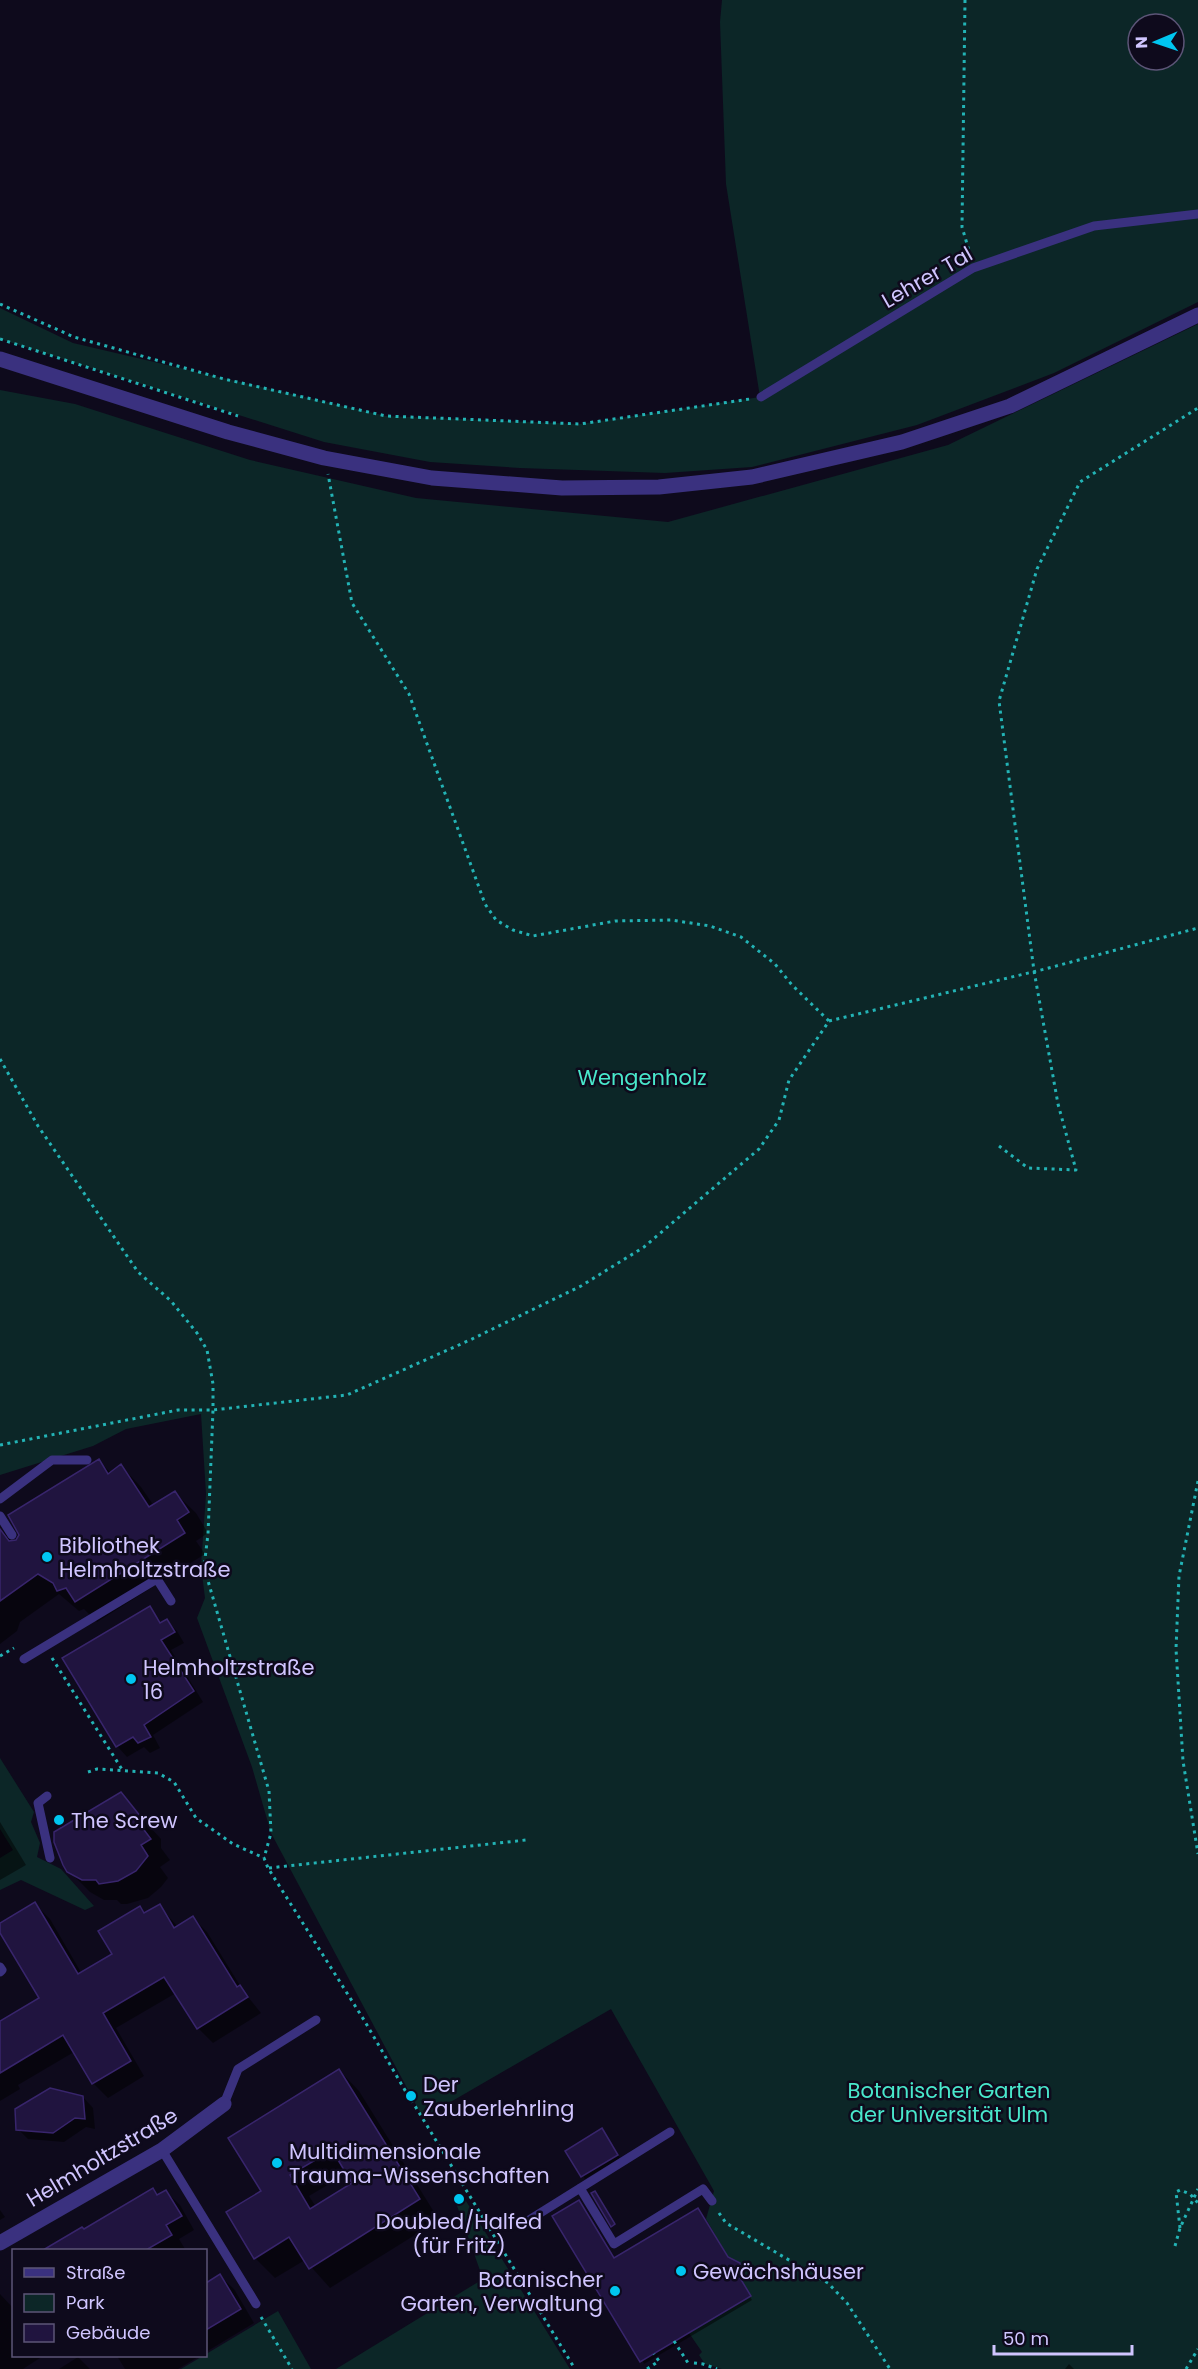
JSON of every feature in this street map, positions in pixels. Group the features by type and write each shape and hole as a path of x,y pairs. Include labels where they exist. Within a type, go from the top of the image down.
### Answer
{"street":[{"path":"0,358 228,432 324,458 432,478 562,488 659,487 752,477 902,442 1010,406 1198,315"},
{"name":"Helmholtzstraße","path":"0,2243 162,2151 224,2104"}],"lane":[{"name":"Lehrer Tal","path":"761,397 973,268 1094,226 1198,214"},
{"path":"0,1499 52,1460 87,1460"},
{"path":"0,1516 12,1535"},
{"path":"24,1659 157,1579 171,1601"},
{"path":"47,1796 38,1803 50,1858"},
{"path":"0,1967 2,1970 0,1972"},
{"path":"224,2104 238,2069 316,2020"},
{"path":"529,2220 669,2132"},
{"path":"162,2151 257,2308"},
{"path":"580,2188 614,2244 703,2189 712,2201"}],"path":[{"path":"965,0 962,227 973,268"},
{"path":"0,304 74,337 224,379 386,416 580,424 761,397"},
{"path":"0,339 244,417"},
{"path":"999,1146 1028,1168 1076,1170 1058,1104 1034,971 999,701 1037,569 1080,483 1198,408"},
{"path":"324,458 352,603 410,694 485,904 496,920 513,930 533,936 615,921 671,920 710,926 741,937 775,964 792,985 829,1021"},
{"path":"0,1445 167,1412 213,1410 347,1395 470,1341 555,1299 581,1286 644,1247 759,1149 779,1120 789,1080 829,1021 1198,928"},
{"path":"0,1059 38,1126 138,1272 171,1301 197,1333 207,1350 213,1384 213,1410 208,1534 204,1567 270,1791 271,1833 264,1858 268,1868 364,2020 406,2092 406,2098 412,2101 575,2369"},
{"path":"1198,1481 1179,1576 1176,1650 1183,1761 1198,1854"},
{"path":"0,1656 27,1640 34,1653 48,1652 123,1771"},
{"path":"88,1772 97,1769 158,1773 174,1782 196,1818 232,1844 264,1858"},
{"path":"268,1868 526,1840"},
{"path":"1175,2246 1180,2228 1198,2189"},
{"path":"1180,2228 1176,2192 1185,2191 1198,2203"},
{"path":"712,2201 726,2223 828,2283 847,2303 890,2369"},
{"path":"257,2308 292,2369"},
{"path":"674,2342 696,2369"},
{"path":"1186,2369 1198,2349"},
{"path":"647,2369 659,2361 654,2354"},
{"path":"692,2365 717,2369"}],"green space":[{"path":"722,0 1198,0 1198,302 1054,373 917,425 752,467 665,473 430,462 324,442 0,339 0,308 73,343 386,416 580,424 760,397 726,184 720,22"},
{"name":"Wengenholz","path":"1198,324 1198,2369 722,2369 705,2364 699,2355 702,2352 689,2333 750,2296 740,2278 740,2263 728,2257 706,2219 714,2191 611,2009 423,2118 271,1833 252,1767 197,1618 205,1598 201,1566 206,1494 201,1414 126,1429 93,1446 0,1475 0,390 75,404 250,460 416,498 668,522 948,445"},
{"path":"0,1758 34,1812 31,1822 40,1843 37,1857 61,1869 94,1906 85,1910 21,1880 0,1890 0,1858 13,1850 0,1829"},
{"path":"461,2193 570,2369 336,2369 483,2279 455,2200"},
{"path":"278,2311 311,2369 181,2369 201,2357 207,2357 207,2353"}],"building":[{"path":"99,1459 108,1474 121,1464 149,1507 175,1491 189,1512 177,1520 185,1533 75,1602 66,1588 57,1591 53,1583 38,1574 0,1601 0,1529 9,1541 16,1540 19,1535 8,1515"},
{"name":"Helmholtzstraße 16","path":"150,1606 160,1623 167,1619 175,1632 161,1640 194,1691 144,1725 151,1737 138,1743 133,1737 116,1747 62,1658"},
{"path":"121,1792 141,1817 141,1826 151,1839 141,1845 148,1856 136,1871 118,1881 99,1884 96,1880 82,1880 67,1872 54,1842 54,1832"},
{"path":"35,1902 78,1974 112,1954 98,1931 140,1906 144,1913 160,1904 174,1928 193,1916 237,1987 240,1985 248,1997 197,2029 164,1977 103,2013 131,2061 92,2084 63,2035 0,2073 0,2021 39,1998 0,1933 0,1923"},
{"name":"Multidimensionale Trauma-Wissenschaften","path":"339,2069 420,2199 309,2269 289,2237 254,2259 226,2212 261,2191 228,2138","holes":["332,2150 352,2183 310,2209 290,2175"]},
{"path":"50,2088 83,2096 85,2119 75,2118 53,2133 16,2130 15,2109"},
{"path":"602,2128 618,2155 581,2177 565,2151"},
{"path":"153,2188 157,2195 166,2190 182,2216 166,2225 172,2235 148,2249 45,2249 82,2227 84,2229"},
{"path":"595,2191 615,2224 611,2227 591,2193"},
{"name":"Gewächshäuser","path":"579,2200 614,2258 698,2208 728,2257 740,2263 740,2278 751,2296 640,2362 552,2216"},
{"path":"220,2274 241,2309 207,2329 207,2282"}],"place":[{"name":"Bibliothek Helmholtzstraße","path":"47,1557"},
{"name":"Helmholtzstraße 16","path":"131,1679"},
{"name":"The Screw","path":"59,1820"},
{"name":"Der Zauberlehrling","path":"411,2096"},
{"name":"Multidimensionale Trauma-Wissenschaften","path":"277,2163"},
{"name":"Doubled/Halfed (für Fritz)","path":"459,2199"},
{"name":"Gewächshäuser","path":"681,2271"},
{"name":"Botanischer Garten, Verwaltung","path":"615,2291"}],"park label":[{"name":"Botanischer Garten der Universität Ulm","path":"949,2102"}]}
